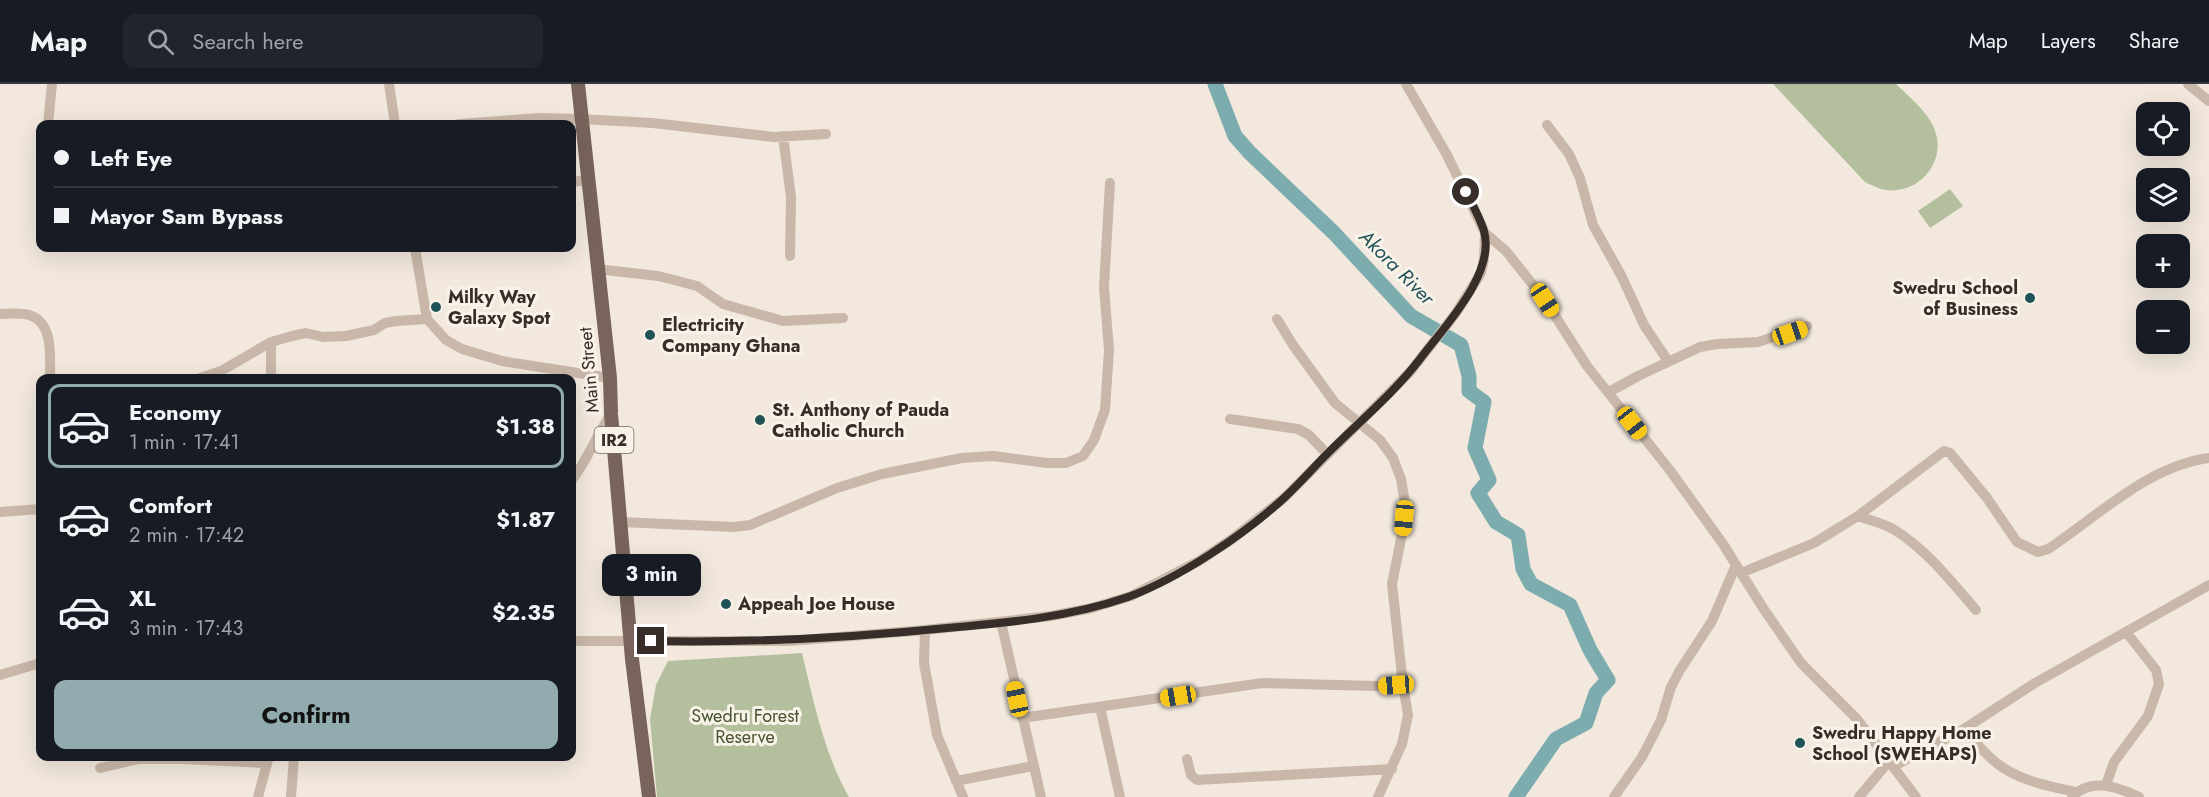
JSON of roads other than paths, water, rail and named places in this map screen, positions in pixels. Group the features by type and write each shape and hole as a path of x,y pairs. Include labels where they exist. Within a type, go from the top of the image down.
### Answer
{"main road":[{"name":"Main Street","path":"578,84 610,378 611,414 631,641 649,797"}],"street":[{"path":"48,120 52,84"},
{"path":"389,84 394,120"},
{"path":"1406,84 1447,154 1485,233 1506,251 1545,300 1587,366 1669,469 1723,544 1801,663 1857,719 1916,797"},
{"path":"2188,84 2209,101"},
{"path":"560,120 653,123 723,132 783,136 826,134"},
{"path":"1547,124 1569,154 1580,178 1593,225 1644,325 1668,361"},
{"path":"783,136 791,197 790,256"},
{"path":"576,181 587,180"},
{"path":"621,522 750,525 837,488 882,474 962,458 993,456 1047,463 1066,463 1083,456 1094,441 1105,410 1109,350 1104,287 1110,183"},
{"path":"576,640 790,641 925,630 1051,616 1092,608 1131,596 1199,561 1232,539 1283,499 1327,453 1360,424 1410,372 1472,290 1484,260 1485,233"},
{"path":"416,252 427,319 446,339 462,349 502,361 610,378"},
{"path":"597,269 658,276 697,286 723,304 783,321 843,318"},
{"path":"0,314 28,314 40,320 47,334 50,348 50,374"},
{"path":"212,374 271,342 306,333 323,337 346,336 374,330 396,321 427,319"},
{"path":"1277,319 1335,403 1380,440 1393,458 1401,479 1405,503 1402,534 1392,584 1407,715 1402,744 1378,797"},
{"path":"1608,392 1700,347 1758,342 1807,326"},
{"path":"271,342 271,374"},
{"path":"576,474 585,462 598,432 611,414"},
{"path":"1230,419 1299,429 1309,435 1327,453"},
{"path":"1614,797 1642,757 1661,720 1671,687 1712,621 1738,569 1814,543 1858,516 1944,452 1950,453 1987,498 2017,542 2038,552 2048,549 2117,499 2164,471 2179,464 2209,458"},
{"path":"0,512 36,508"},
{"path":"1858,516 1891,528 1915,545 1944,573 1976,610"},
{"path":"1859,797 1892,763 1964,729 2035,683 2209,585"},
{"path":"1000,622 1041,797"},
{"path":"925,630 924,663 937,735 963,797"},
{"path":"2106,785 2114,762 2148,716 2159,684 2156,670 2127,633"},
{"path":"0,675 36,664"},
{"path":"1022,718 1262,683 1403,685"},
{"path":"1100,707 1120,797"},
{"path":"1964,729 1991,759 2002,768 2022,778 2074,794 2090,786 2106,785 2139,797"},
{"path":"1187,759 1191,775 1197,780 1392,769"},
{"path":"100,768 130,761"},
{"path":"258,797 267,761"},
{"path":"291,797 294,761"},
{"path":"956,781 1033,766"}],"waterway":[{"name":"Akora River","path":"1215,84 1235,136 1250,153 1334,233 1411,316 1461,345 1469,376 1469,391 1484,402 1475,448 1489,480 1478,493 1496,522 1518,535 1523,569 1531,584 1570,605 1590,650 1608,680 1596,693 1586,723 1556,739 1516,797"}],"place":[{"name":"Swedru School of Business","path":"2030,298"},
{"name":"Milky Way Galaxy Spot","path":"436,307"},
{"name":"Electricity Company Ghana","path":"650,335"},
{"name":"St. Anthony of Pauda Catholic Church","path":"760,420"},
{"name":"Appeah Joe House","path":"726,604"},
{"name":"Swedru Happy Home School (SWEHAPS)","path":"1800,743"}],"park label":[{"name":"Swedru Forest Reserve","path":"745,726"}]}
